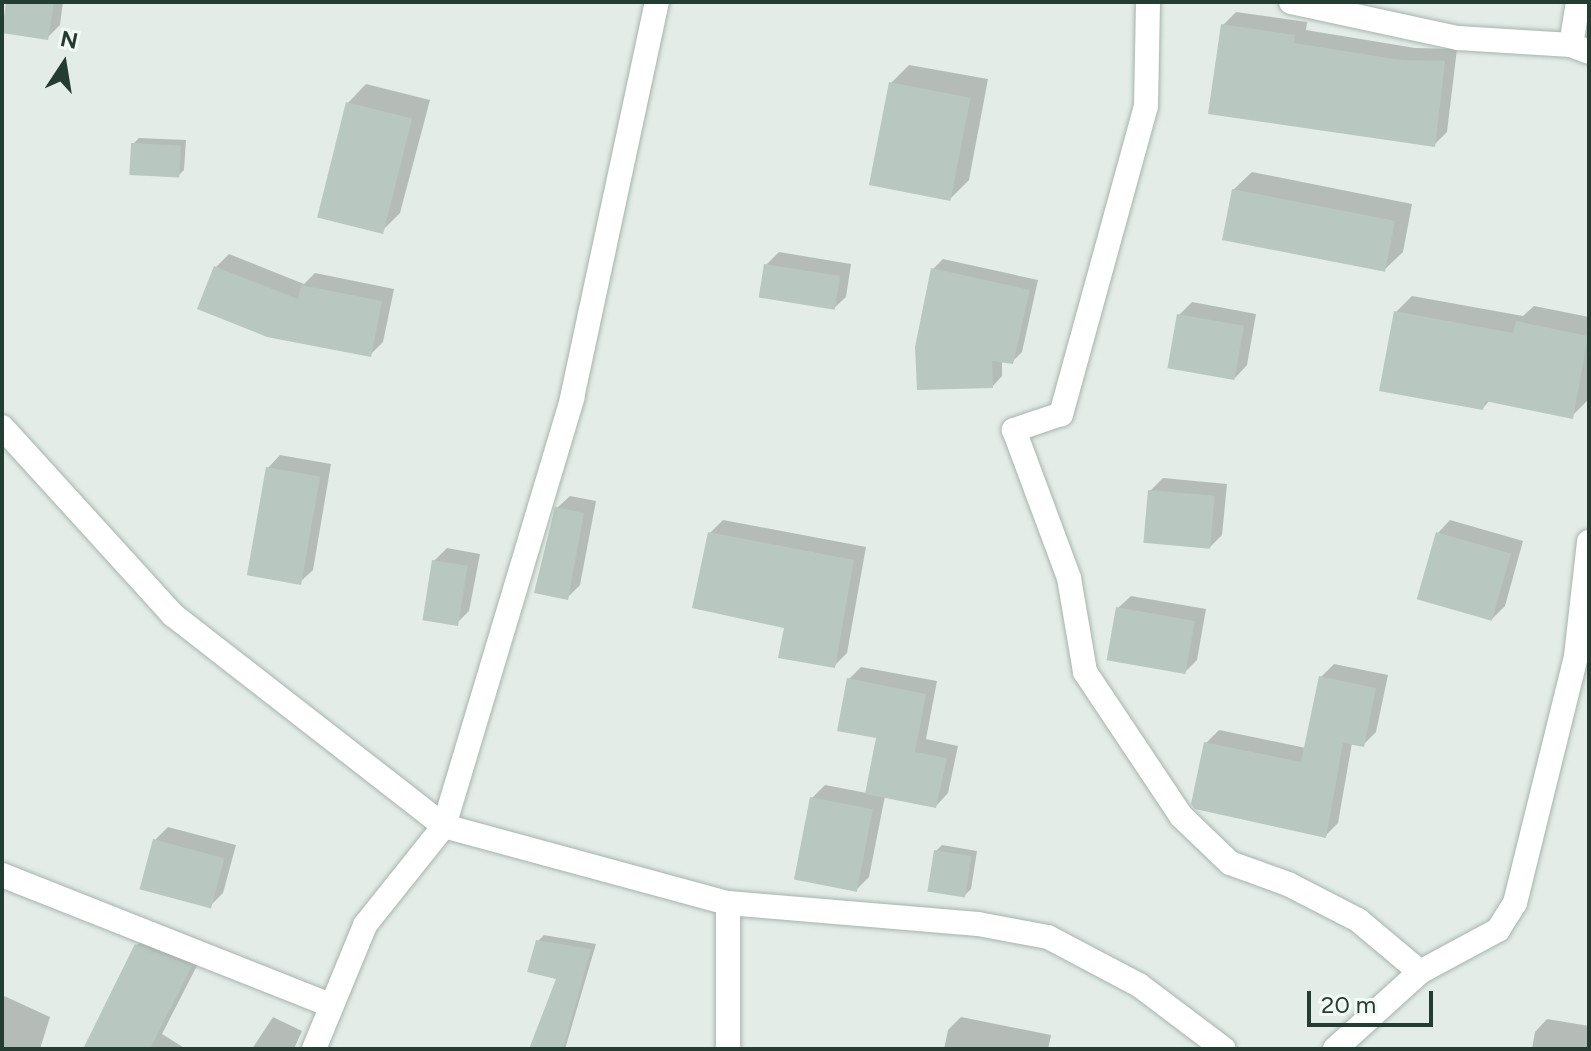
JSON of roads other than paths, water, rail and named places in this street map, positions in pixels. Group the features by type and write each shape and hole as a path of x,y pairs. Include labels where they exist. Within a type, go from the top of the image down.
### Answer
{"street":[{"path":"314,1049 365,925 444,826 572,398 657,2"},
{"path":"1148,2 1146,106 1061,414 1014,430 1069,578 1085,672 1181,816 1230,863 1288,884 1358,920 1420,972"},
{"path":"1291,2 1458,38 1580,49 1578,2"},
{"path":"2,427 173,615 444,826 728,903 978,924 1048,937 1139,985 1224,1049"},
{"path":"1335,1049 1420,972 1498,930 1515,903 1576,656 1589,542"},
{"path":"2,875 331,1005"},
{"path":"728,903 728,1049"}]}
